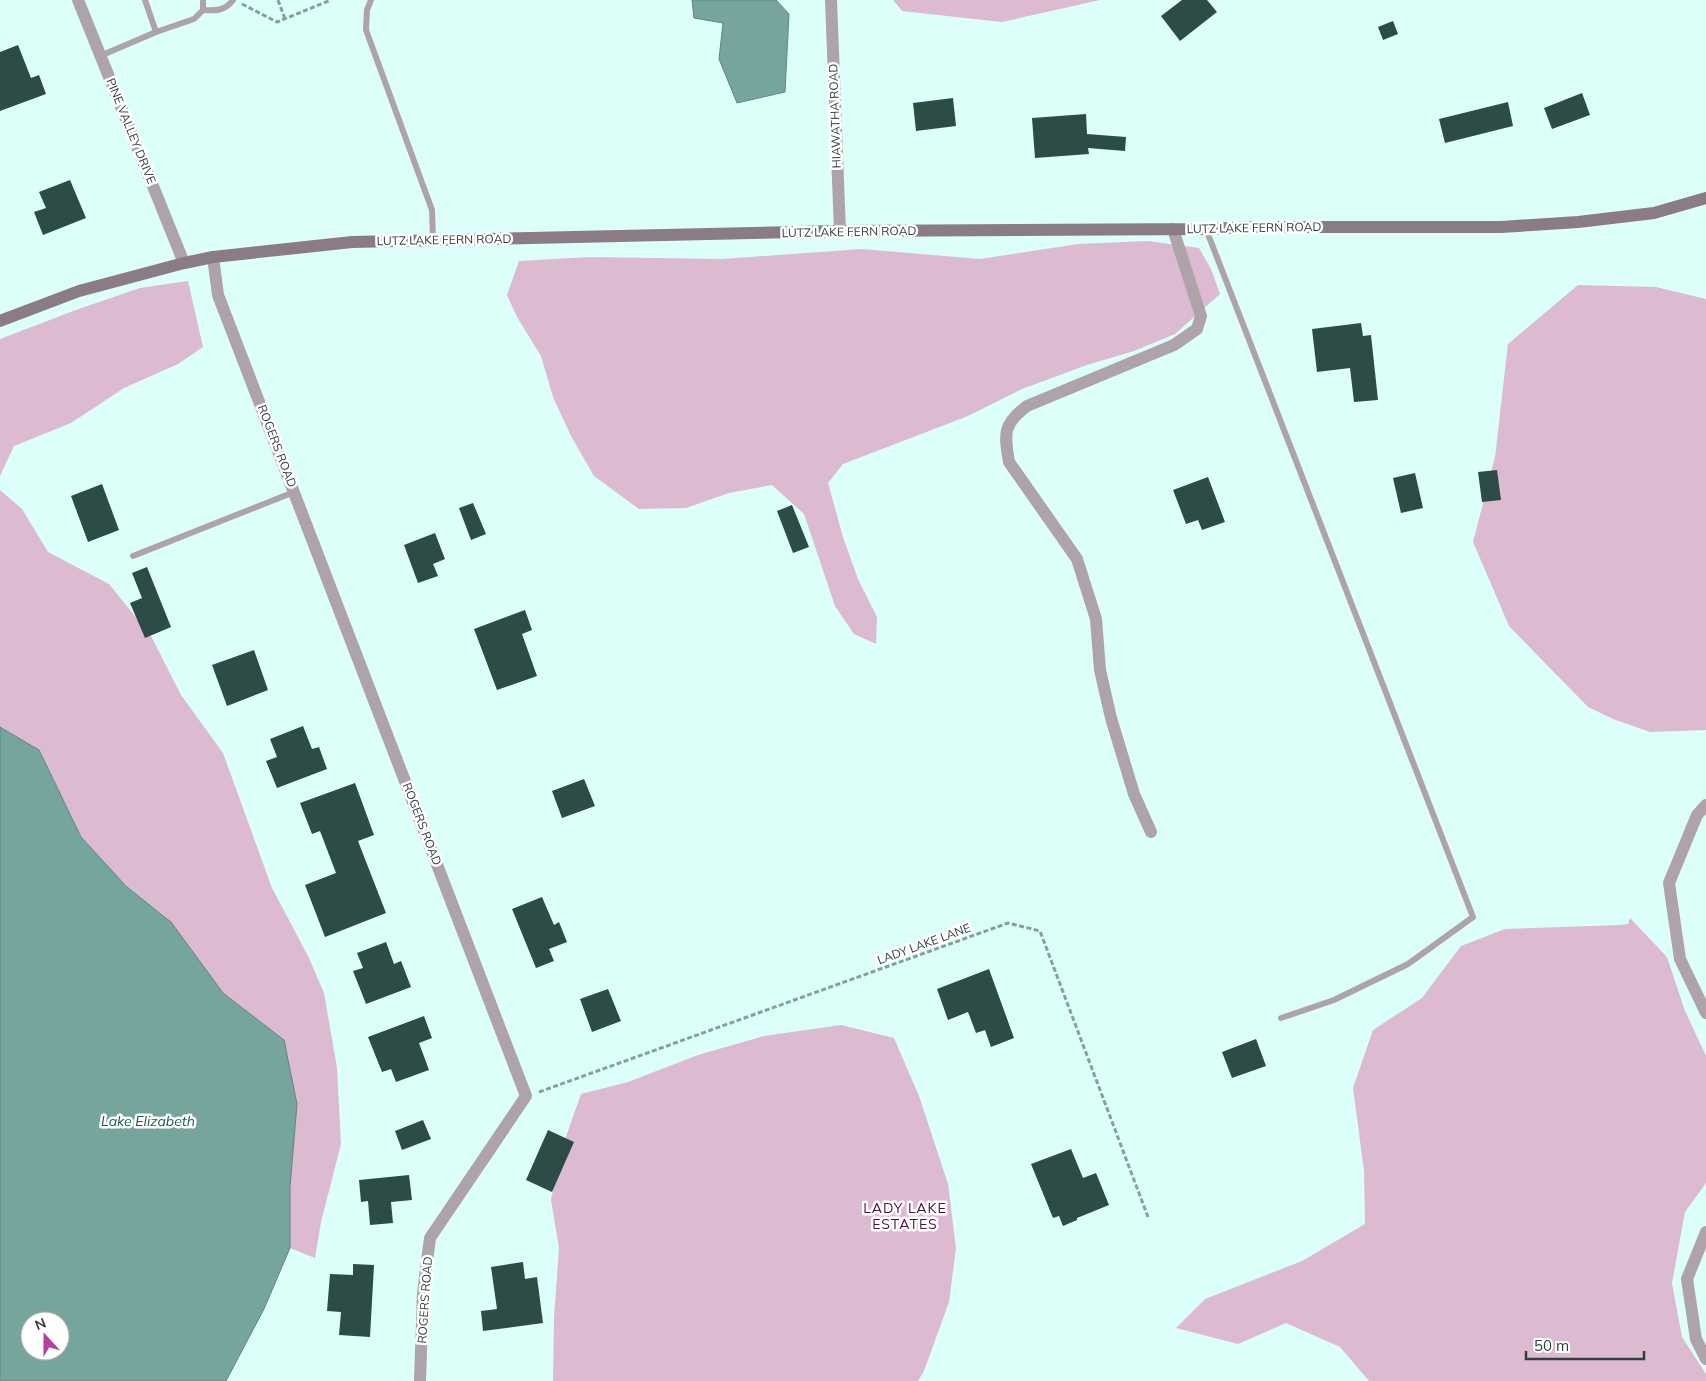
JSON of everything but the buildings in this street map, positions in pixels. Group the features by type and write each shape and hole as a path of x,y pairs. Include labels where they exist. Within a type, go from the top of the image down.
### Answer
{"main road":[{"name":"LUTZ LAKE FERN ROAD","path":"0,321 79,291 184,263 213,257 352,242 840,231 1501,226 1568,222 1654,212 1706,198"}],"street":[{"name":"PINE VALLEY DRIVE","path":"78,0 184,263"},
{"name":"HIAWATHA ROAD","path":"831,0 840,231"},
{"path":"1151,832 1134,794 1111,718 1100,670 1096,619 1077,559 1009,462 1006,444 1007,428 1014,416 1027,406 1174,345 1197,329 1201,316 1173,229"},
{"name":"ROGERS ROAD","path":"213,257 218,295 295,491 526,1096 430,1238 423,1293 420,1381"},
{"path":"1706,804 1701,819 1670,883 1680,958 1706,1013"},
{"path":"1706,1232 1687,1278 1696,1339 1706,1360"}],"lane":[{"path":"145,0 156,32"},
{"path":"100,56 156,32 194,19 202,10 203,0"},
{"path":"202,10 216,11 227,7 233,0"},
{"path":"371,0 367,10 366,30 432,210 432,240"},
{"path":"1206,229 1473,917 1408,964 1334,1000 1281,1018"},
{"path":"133,556 295,491"}],"path":[{"path":"278,0 285,18"},
{"path":"241,4 277,22 331,0"},
{"name":"LADY LAKE LANE","path":"526,1096 1008,923 1040,931 1148,1217"}],"shaded area":[{"path":"893,0 1100,0 1002,22 902,11"},
{"path":"1148,241 1199,248 1211,269 1220,294 1175,334 1134,351 1087,365 1022,389 968,416 843,464 828,483 843,537 858,579 877,617 876,644 854,634 835,606 804,514 772,485 729,493 686,508 639,509 594,476 571,436 553,397 541,356 517,317 507,295 519,261 590,257 722,259 862,249 980,259 1078,244"},
{"path":"188,281 203,347 178,364 124,388 71,423 14,446 0,476 0,339 140,288"},
{"path":"1578,285 1656,287 1706,299 1706,730 1650,732 1613,719 1588,707 1509,626 1473,542 1495,457 1508,344"},
{"path":"0,490 22,509 48,552 109,584 151,636 181,695 223,753 272,888 309,958 324,993 337,1068 341,1144 321,1222 315,1258 290,1248 290,1187 284,1040 223,993 167,918 120,880 81,837 39,750 0,727"},
{"path":"1630,918 1667,957 1685,1011 1706,1056 1706,1183 1685,1212 1672,1283 1682,1337 1706,1374 1706,1381 1369,1381 1340,1347 1286,1323 1238,1344 1176,1328 1205,1299 1302,1261 1365,1224 1364,1171 1353,1088 1373,1030 1422,998 1461,946 1505,929 1620,925 1628,924"},
{"path":"841,1025 894,1038 919,1096 948,1184 956,1248 949,1302 924,1371 918,1381 553,1381 554,1318 559,1248 551,1200 561,1151 581,1094 628,1082 698,1055 764,1036"}],"water":[{"path":"692,0 776,0 789,14 785,92 737,103 719,59 723,23 694,18"},
{"name":"Lake Elizabeth","path":"0,727 39,750 81,837 125,885 171,922 223,993 284,1040 297,1104 290,1187 290,1248 264,1309 226,1381 0,1381"}],"district":[{"name":"LADY LAKE ESTATES","path":"905,1216"}]}
